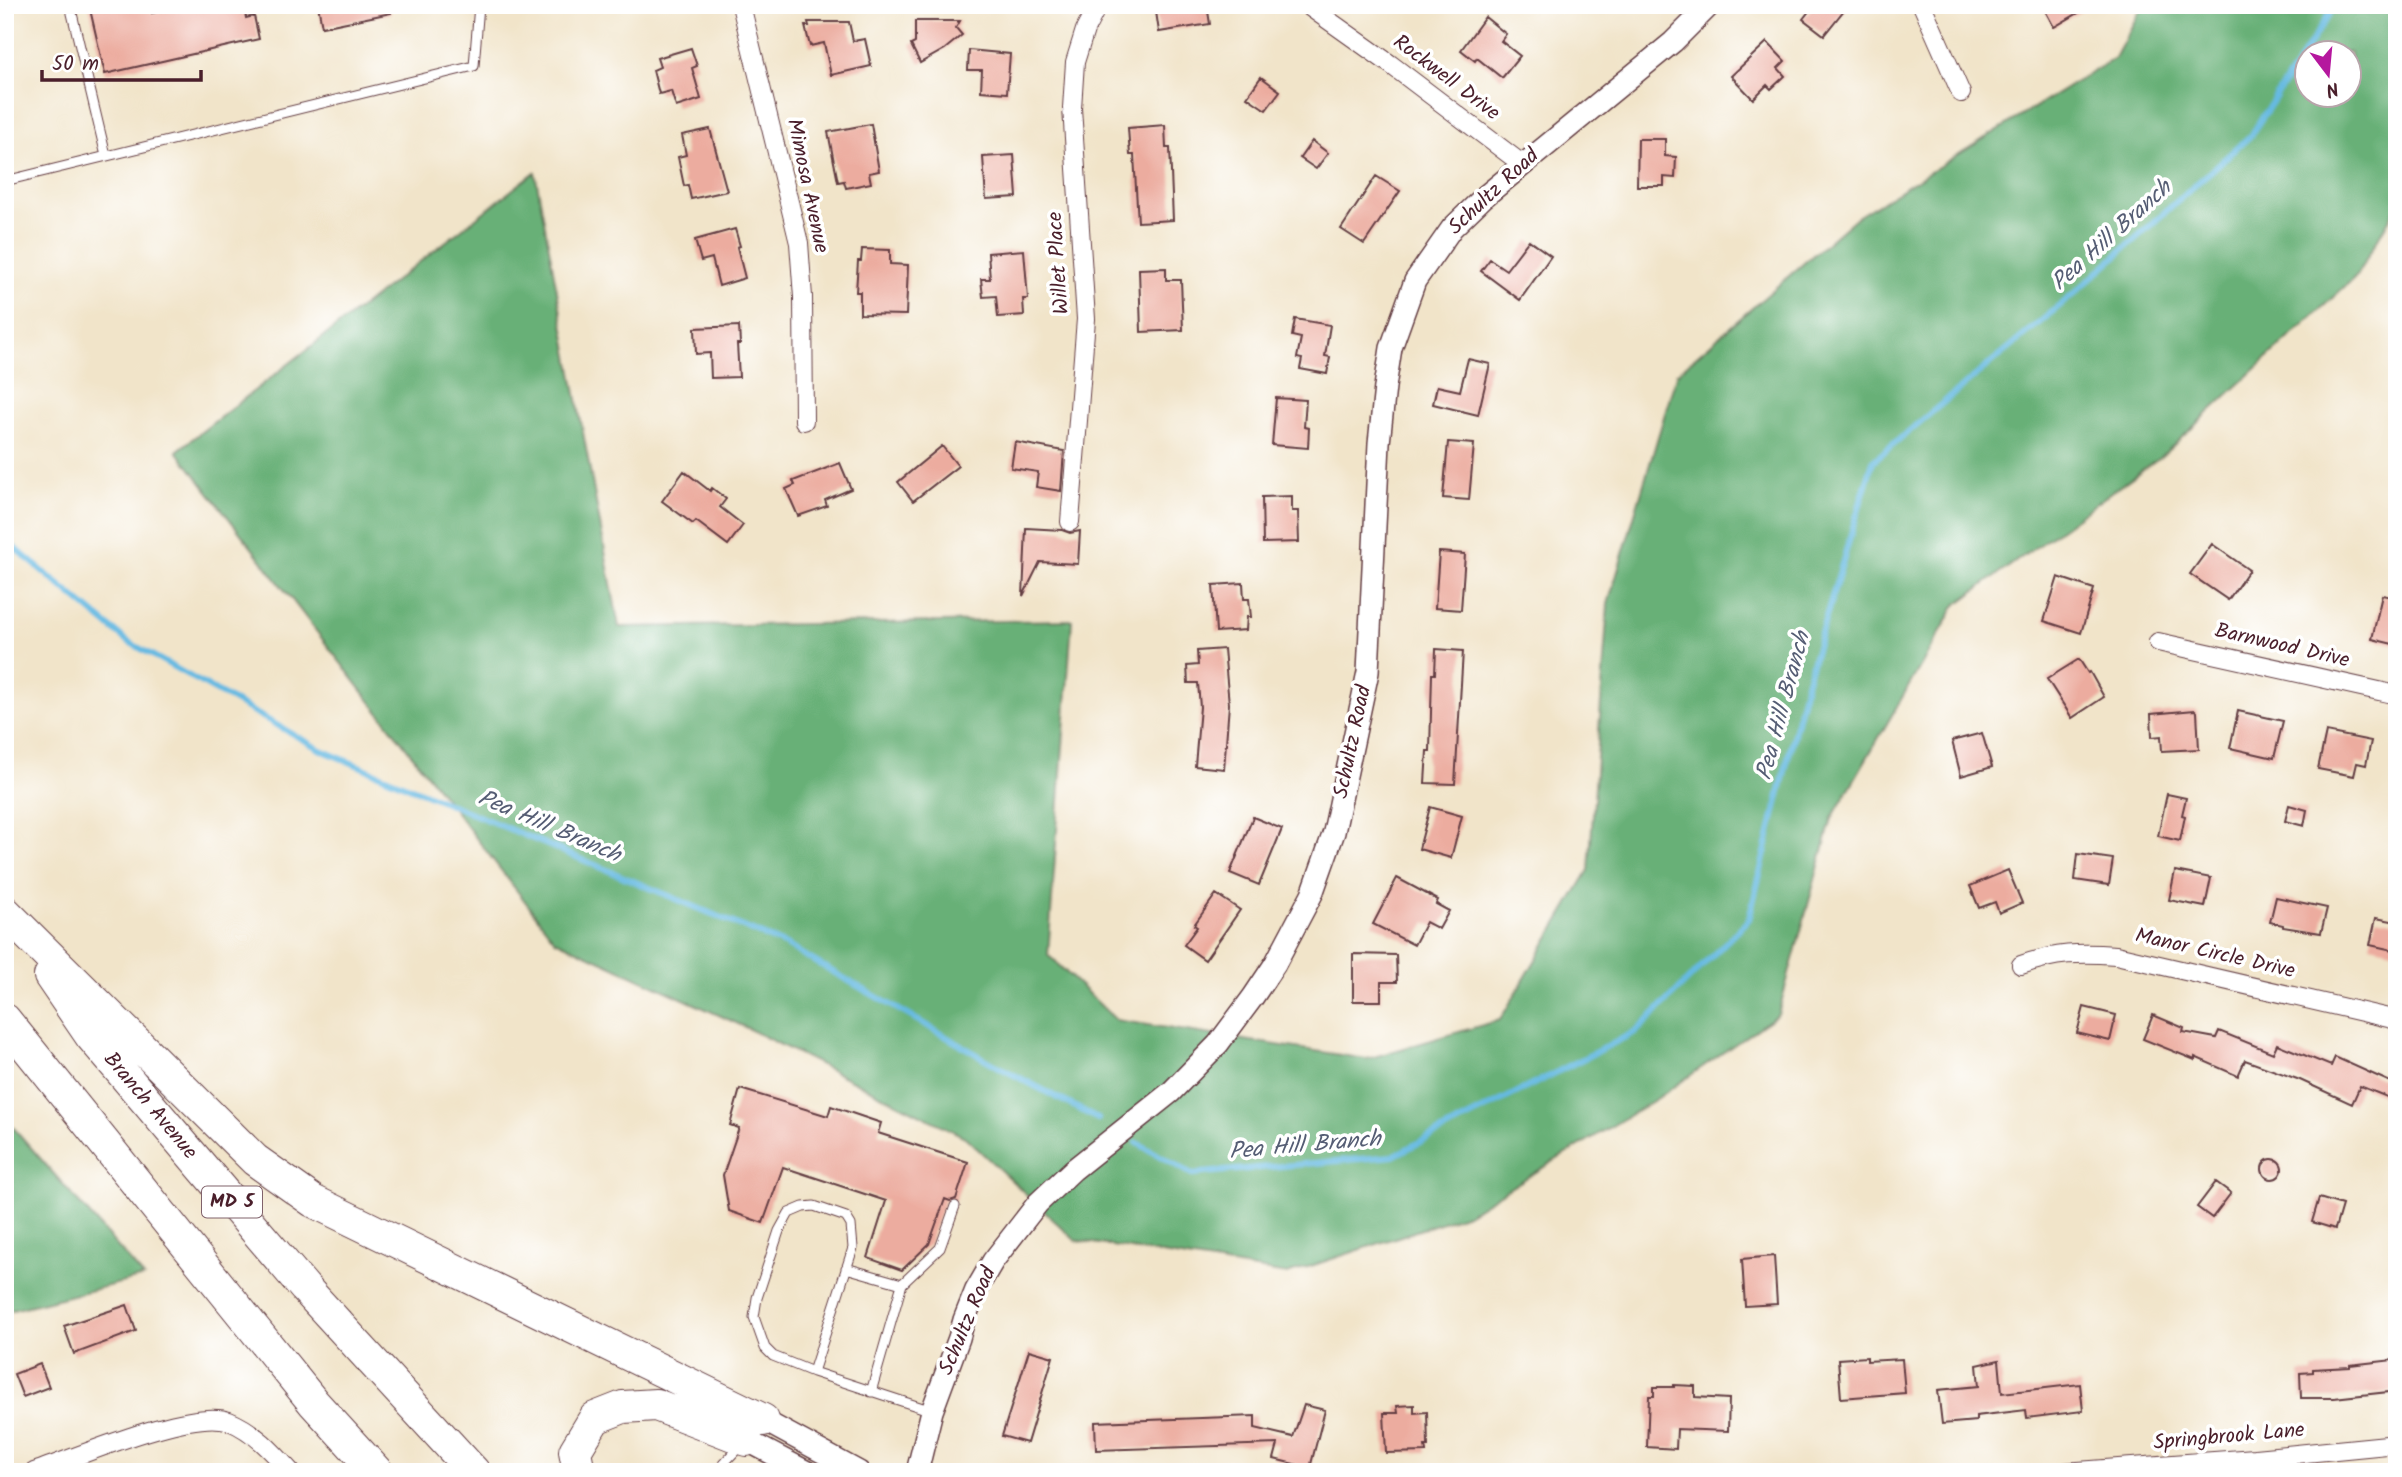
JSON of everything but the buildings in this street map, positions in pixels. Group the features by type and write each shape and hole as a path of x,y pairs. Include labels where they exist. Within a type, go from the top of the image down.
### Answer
{"highway":[{"path":"5,912 255,1160 313,1201 754,1430"},
{"name":"Branch Avenue","path":"5,918 50,976 91,1036 305,1288 474,1472"},
{"name":"MD 5","path":"5,1020 306,1394 377,1472"},
{"path":"579,1472 575,1451 595,1418 623,1408 656,1405 754,1430"}],"street":[{"name":"Mimosa Avenue","path":"741,5 799,243 803,298 804,421"},
{"name":"Willet Place","path":"1070,522 1086,319 1072,108 1075,62 1085,30 1098,5"},
{"name":"Rockwell Drive","path":"1307,5 1522,164"},
{"name":"Schultz Road","path":"917,1472 932,1411 964,1320 976,1290 993,1261 1038,1203 1064,1178 1171,1091 1204,1060 1233,1025 1268,975 1312,894 1339,810 1368,671 1379,443 1391,348 1415,281 1452,228 1522,164 1673,42 1710,5"},
{"path":"1922,5 1961,93"},
{"name":"Barnwood Drive","path":"2158,642 2397,695"},
{"name":"Manor Circle Drive","path":"2021,965 2049,955 2116,955 2397,1020"},
{"path":"34,1472 181,1422 203,1418 220,1419 239,1426 256,1437 291,1472"},
{"path":"754,1430 807,1472"},
{"path":"754,1430 859,1472"},
{"name":"Springbrook Lane","path":"2064,1472 2397,1444"}],"lane":[{"path":"70,5 106,156"},
{"path":"5,181 474,65 479,5"},
{"path":"813,1371 853,1248 851,1224 846,1217 814,1206 789,1213 779,1231 757,1298 754,1317 765,1348 773,1356 813,1371 871,1392 932,1411"},
{"path":"871,1392 902,1284 940,1248 955,1206"},
{"path":"846,1268 902,1284"},
{"path":"723,1464 754,1430"}],"green space":[{"path":"2143,5 2397,5 2397,206 2356,276 2164,454 1956,605 1832,818 1778,1014 1658,1098 1467,1214 1287,1274 1075,1240 965,1137 747,1028 555,940 177,451 535,172 619,627 1072,620 1048,955 1116,1020 1367,1059 1500,1020 1589,870 1608,604 1677,373 1857,217 2115,58"},
{"path":"5,1118 144,1277 5,1312"}],"waterway":[{"name":"Pea Hill Branch","path":"1137,1143 1192,1174 1393,1156 1637,1031 1749,919 1807,680 1873,461 2069,298 2250,136 2335,5"},
{"name":"Pea Hill Branch","path":"5,540 127,641 321,750 786,945 999,1067 1098,1119"}]}
